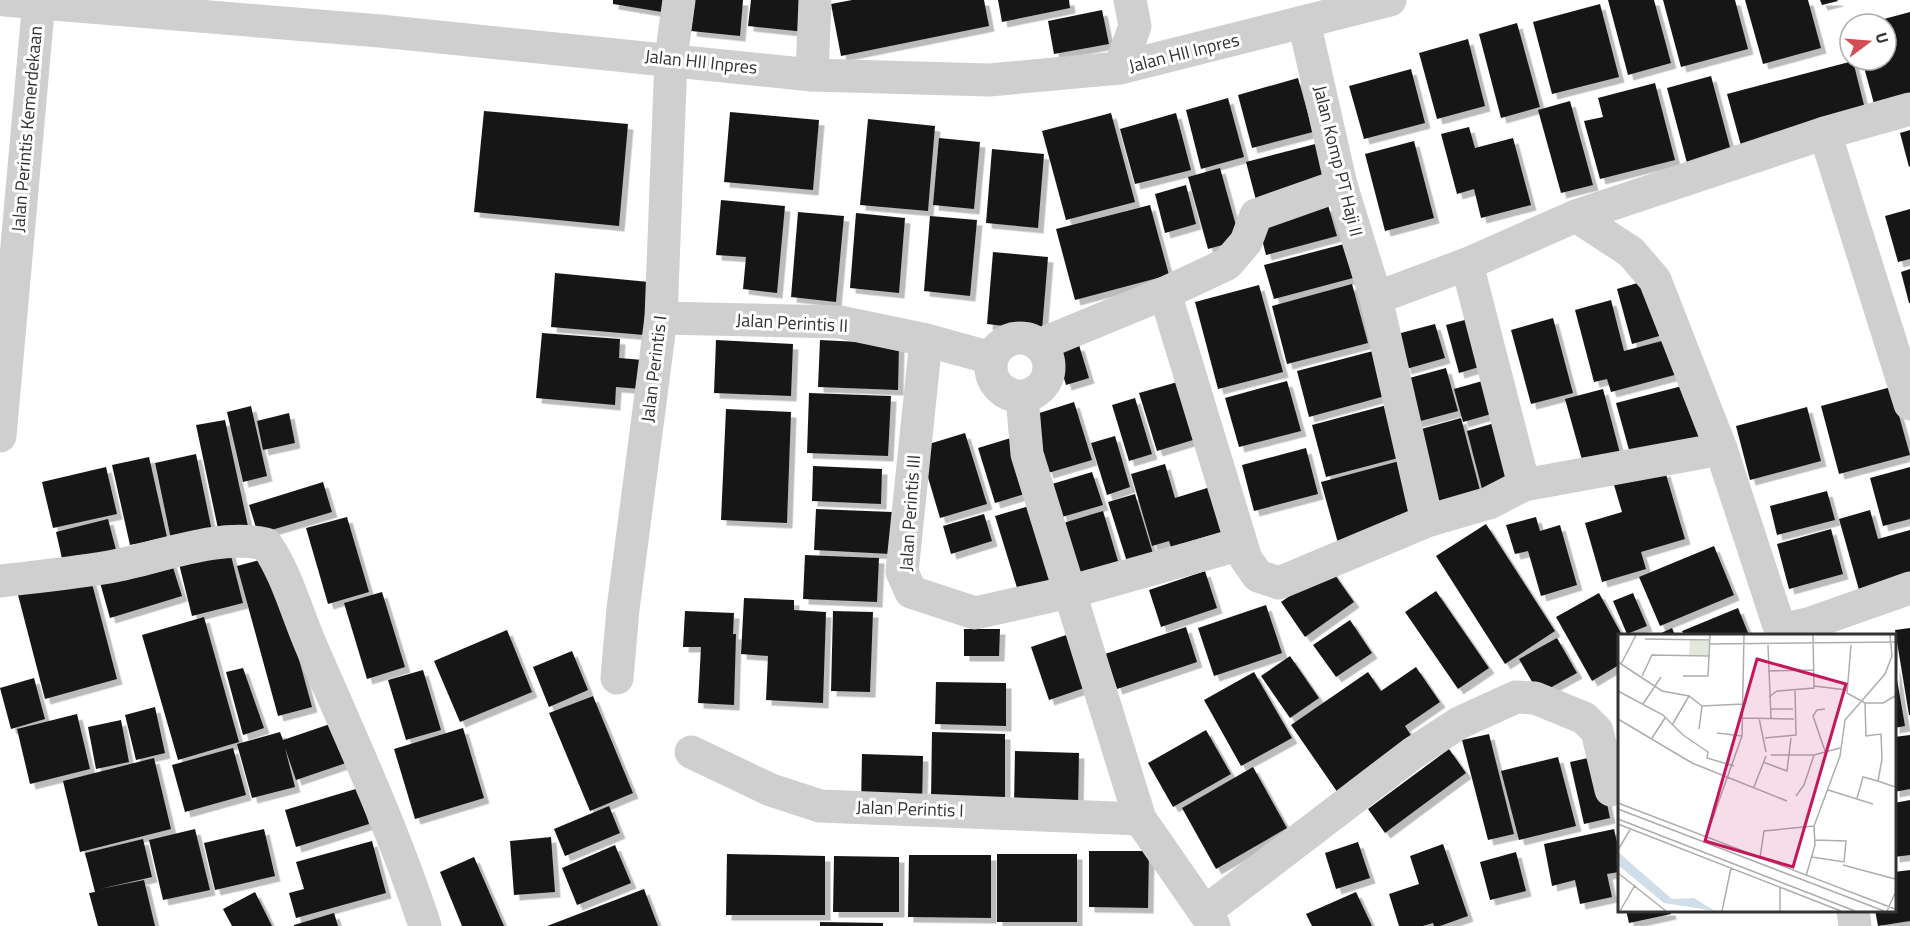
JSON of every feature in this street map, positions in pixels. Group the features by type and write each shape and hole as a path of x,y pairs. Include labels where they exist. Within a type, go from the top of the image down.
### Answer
{"street":[{"name":"Jalan HII Inpres","path":"5,0 671,58 812,75 989,80 1120,68 1390,0"},
{"name":"Jalan Perintis I","path":"617,678 623,609 661,318 671,58 679,0"},
{"path":"812,75 815,0"},
{"path":"1120,68 1135,26 1130,0"},
{"name":"Jalan Perintis Kemerdekaan","path":"0,436 39,2"},
{"name":"Jalan Komp PT Haji II","path":"1304,22 1341,185 1376,298 1427,521"},
{"path":"1376,298 1467,264 1576,216 1825,133 1910,109"},
{"path":"1825,133 1910,404"},
{"path":"1039,345 1165,293 1227,264 1246,242 1256,215 1341,185"},
{"path":"1576,216 1631,252 1655,280 1721,449 1773,614 1778,623 1789,628 1808,629 1910,588"},
{"path":"1467,264 1524,485"},
{"path":"1165,293 1246,559 1258,576 1279,583 1427,521 1489,503 1524,485 1721,449"},
{"name":"Jalan Perintis II","path":"661,318 840,322 926,340 992,358"},
{"path":"1018,337 1039,345 1047,354 1050,365 1048,377 1034,394 1022,397 1011,396 1001,390 994,381 990,370 992,358 1006,340 1018,337"},
{"name":"Jalan Perintis III","path":"926,340 902,572 911,592 975,613 1070,592 1241,544"},
{"path":"1022,397 1027,454 1140,819 1210,918 1413,753 1460,723 1516,697 1535,698 1584,718 1591,724 1597,731 1611,790"},
{"path":"0,581 109,567 221,543 246,540 266,544 279,562 293,606 369,778 425,926"},
{"name":"Jalan Perintis I","path":"691,753 771,790 820,806 1140,819"},
{"path":"1853,911 1855,926"}],"building":[{"path":"613,0 676,0 674,14 613,4"},
{"path":"695,0 743,0 740,36 691,31"},
{"path":"751,0 809,0 805,32 748,26"},
{"path":"852,0 984,0 989,26 841,56 831,4"},
{"path":"998,0 1069,0 1070,8 1002,22"},
{"path":"1608,0 1654,0 1671,63 1628,75"},
{"path":"1663,0 1735,0 1748,49 1681,67"},
{"path":"1745,0 1808,0 1821,48 1763,64"},
{"path":"1820,0 1837,0 1838,1 1822,5"},
{"path":"1600,4 1619,77 1552,94 1533,22"},
{"path":"1102,10 1109,44 1054,54 1048,21"},
{"path":"1910,12 1910,101 1876,111 1865,72 1898,72 1898,15"},
{"path":"1517,23 1540,107 1501,118 1479,34"},
{"path":"1468,39 1485,106 1437,119 1419,53"},
{"path":"1838,65 1838,72 1856,72 1867,117 1742,149 1727,94"},
{"path":"1411,69 1425,123 1364,139 1349,86"},
{"path":"1711,76 1731,151 1687,163 1667,88"},
{"path":"1298,78 1313,132 1252,148 1238,95"},
{"path":"1655,83 1675,160 1600,179 1584,121 1603,117 1598,98"},
{"path":"1228,98 1244,157 1201,169 1186,110"},
{"path":"1570,101 1593,185 1561,193 1538,110"},
{"path":"484,111 628,124 619,226 474,212"},
{"path":"730,112 819,120 813,190 724,182"},
{"path":"1111,113 1135,202 1066,220 1042,131"},
{"path":"1176,113 1191,170 1135,184 1120,129"},
{"path":"868,119 935,126 928,211 860,205"},
{"path":"1469,127 1475,148 1513,138 1531,205 1481,218 1474,189 1457,194 1441,134"},
{"path":"1910,130 1910,166 1909,167 1900,133"},
{"path":"939,138 980,142 974,209 933,205"},
{"path":"1414,141 1434,218 1385,231 1365,154"},
{"path":"1319,143 1331,184 1257,204 1246,162"},
{"path":"992,149 1044,154 1038,228 986,223"},
{"path":"1220,168 1240,240 1208,249 1188,177"},
{"path":"1186,185 1196,224 1165,233 1155,194"},
{"path":"721,200 785,206 777,293 743,289 746,257 716,255"},
{"path":"1150,205 1169,275 1075,300 1056,229"},
{"path":"1328,205 1337,236 1266,255 1258,224"},
{"path":"1910,209 1910,259 1898,262 1885,216"},
{"path":"798,212 844,216 836,302 791,297"},
{"path":"856,213 905,218 899,293 850,288"},
{"path":"930,216 977,220 970,296 924,291"},
{"path":"1344,244 1353,278 1274,299 1264,265"},
{"path":"993,252 1048,257 1042,330 987,324"},
{"path":"1910,269 1910,303 1909,303 1901,272"},
{"path":"555,273 649,282 644,335 551,327"},
{"path":"1651,279 1666,334 1632,344 1617,289"},
{"path":"1352,284 1368,343 1287,364 1272,306"},
{"path":"1259,285 1283,372 1218,389 1195,302"},
{"path":"1611,300 1624,351 1673,338 1682,373 1611,392 1607,379 1594,382 1575,310"},
{"path":"1476,317 1489,364 1459,373 1446,325"},
{"path":"1553,318 1573,393 1531,404 1511,330"},
{"path":"1435,324 1445,358 1406,369 1397,334"},
{"path":"542,333 620,339 619,358 643,360 641,389 616,387 615,405 536,398"},
{"path":"716,340 793,344 791,396 714,393"},
{"path":"820,340 899,344 898,390 818,387"},
{"path":"1079,345 1089,378 1066,385 1056,351"},
{"path":"1373,351 1385,396 1309,417 1297,371"},
{"path":"1446,368 1458,411 1413,423 1402,380"},
{"path":"1493,378 1502,411 1463,422 1454,389"},
{"path":"1188,379 1206,436 1157,451 1139,393"},
{"path":"1287,381 1301,431 1239,447 1225,398"},
{"path":"1686,385 1701,438 1631,457 1616,403"},
{"path":"1891,387 1910,455 1839,474 1821,406"},
{"path":"1603,389 1621,457 1584,467 1565,399"},
{"path":"809,393 891,396 888,456 807,453"},
{"path":"1135,398 1152,454 1129,461 1112,405"},
{"path":"1074,402 1092,460 1048,473 1030,416"},
{"path":"1387,405 1402,457 1326,477 1312,425"},
{"path":"251,406 267,476 243,482 227,412"},
{"path":"1807,407 1821,461 1750,480 1736,426"},
{"path":"726,409 791,412 787,523 721,520"},
{"path":"289,413 295,443 263,450 257,421"},
{"path":"1461,418 1481,494 1435,506 1414,431"},
{"path":"225,420 249,531 220,538 196,425"},
{"path":"1505,420 1521,478 1482,489 1467,431"},
{"path":"965,433 987,504 940,518 919,447"},
{"path":"1115,436 1130,487 1107,495 1091,443"},
{"path":"1014,437 1031,492 995,503 978,448"},
{"path":"1306,448 1318,494 1254,511 1242,465"},
{"path":"196,454 213,536 172,544 155,463"},
{"path":"149,457 167,537 130,545 112,465"},
{"path":"1407,459 1423,519 1338,543 1321,482"},
{"path":"1165,464 1175,498 1220,484 1234,528 1171,547 1169,541 1152,546 1131,474"},
{"path":"813,466 882,469 881,504 812,501"},
{"path":"106,467 117,514 53,528 42,482"},
{"path":"1910,467 1910,519 1883,526 1870,478"},
{"path":"1665,471 1685,539 1641,552 1646,569 1602,582 1585,523 1622,512 1614,485"},
{"path":"1092,472 1103,505 1062,517 1052,484"},
{"path":"323,482 332,512 258,534 249,505"},
{"path":"1827,491 1835,520 1777,535 1770,506"},
{"path":"1135,494 1154,557 1128,565 1108,502"},
{"path":"1036,504 1059,579 1018,591 995,516"},
{"path":"816,509 892,512 891,554 814,550"},
{"path":"1870,510 1878,539 1910,530 1910,584 1861,597 1839,519"},
{"path":"1103,511 1118,561 1075,573 1060,524"},
{"path":"984,514 992,541 951,554 943,526"},
{"path":"347,517 369,592 328,604 306,528"},
{"path":"1536,517 1540,531 1560,525 1577,585 1541,596 1528,551 1515,554 1506,525"},
{"path":"108,519 116,550 63,563 56,532"},
{"path":"1486,524 1555,631 1505,664 1436,556"},
{"path":"1831,529 1843,574 1789,589 1777,544"},
{"path":"228,544 243,603 192,616 177,556"},
{"path":"1714,546 1734,595 1660,626 1639,577"},
{"path":"805,555 879,558 877,602 803,599"},
{"path":"271,557 312,707 278,716 237,566"},
{"path":"170,558 182,596 110,618 99,579"},
{"path":"1330,568 1354,602 1305,637 1281,602"},
{"path":"1205,571 1217,608 1161,627 1149,590"},
{"path":"90,576 117,679 45,699 18,595"},
{"path":"1436,591 1489,668 1458,689 1405,612"},
{"path":"382,592 405,667 367,679 344,603"},
{"path":"1599,593 1621,634 1618,634 1618,666 1592,681 1556,617"},
{"path":"1633,593 1647,626 1627,634 1613,601"},
{"path":"744,598 794,600 794,610 826,612 823,703 766,700 768,656 741,654"},
{"path":"1266,605 1282,653 1214,676 1198,628"},
{"path":"1738,608 1749,634 1684,634 1682,631"},
{"path":"685,611 734,613 733,634 736,634 734,705 698,703 701,647 683,647"},
{"path":"833,611 873,612 870,692 831,691"},
{"path":"204,617 239,742 178,760 142,635"},
{"path":"1350,620 1372,653 1336,677 1313,645"},
{"path":"1186,627 1197,662 1117,689 1105,654"},
{"path":"1672,628 1675,634 1659,634"},
{"path":"1910,628 1910,715 1909,715 1895,630"},
{"path":"964,629 1000,629 999,656 964,656"},
{"path":"507,630 532,692 460,722 434,661"},
{"path":"1075,632 1093,685 1049,700 1031,647"},
{"path":"1557,638 1577,673 1539,694 1519,659"},
{"path":"572,651 588,690 549,707 533,667"},
{"path":"1290,656 1319,698 1290,718 1261,676"},
{"path":"1416,667 1440,702 1405,726 1414,740 1338,793 1291,725 1368,672 1381,691"},
{"path":"243,668 264,728 243,735 226,672"},
{"path":"1895,668 1905,726 1895,728"},
{"path":"423,670 441,730 406,740 388,680"},
{"path":"1254,672 1292,738 1241,766 1204,700"},
{"path":"34,678 45,719 11,729 0,688"},
{"path":"936,682 1006,683 1006,726 935,724"},
{"path":"593,696 633,793 590,811 549,713"},
{"path":"155,707 165,753 136,760 125,715"},
{"path":"77,714 90,769 30,784 17,729"},
{"path":"121,720 129,762 96,769 88,727"},
{"path":"333,723 346,763 296,780 285,748 295,787 252,798 237,744 280,732 283,740"},
{"path":"463,728 484,798 415,819 394,749"},
{"path":"1206,730 1231,774 1173,807 1148,763"},
{"path":"932,732 1005,734 1005,801 931,800"},
{"path":"1489,734 1514,834 1488,840 1462,740"},
{"path":"1910,735 1910,789 1895,792 1895,737"},
{"path":"233,748 246,795 185,812 172,765"},
{"path":"1449,749 1466,773 1385,833 1368,809"},
{"path":"1015,751 1079,753 1078,806 1014,804"},
{"path":"862,754 923,756 922,807 861,805"},
{"path":"1597,756 1610,818 1584,824 1570,762"},
{"path":"1558,757 1576,826 1519,840 1501,771"},
{"path":"154,758 171,829 80,852 63,781"},
{"path":"1253,767 1287,828 1216,869 1182,808"},
{"path":"359,788 369,824 296,847 285,810"},
{"path":"1910,800 1910,855 1895,857 1895,803"},
{"path":"609,806 620,833 565,856 554,829"},
{"path":"195,829 210,890 163,900 149,840"},
{"path":"264,829 275,876 215,890 204,843"},
{"path":"1614,829 1618,847 1618,872 1607,874 1612,897 1580,904 1575,880 1552,886 1544,844"},
{"path":"551,837 555,892 514,895 510,841"},
{"path":"143,839 152,877 100,889 144,880 155,926 98,926 89,893 95,892 85,853"},
{"path":"372,841 386,893 296,918 289,893 304,889 296,862"},
{"path":"1358,842 1370,878 1336,889 1325,853"},
{"path":"1443,844 1468,916 1440,926 1434,926 1433,923 1423,926 1399,926 1389,894 1419,884 1410,856"},
{"path":"615,845 631,883 577,905 562,868"},
{"path":"1089,851 1149,851 1148,908 1089,907"},
{"path":"1516,852 1526,891 1490,900 1480,862"},
{"path":"727,854 825,856 825,915 726,915"},
{"path":"997,854 1077,854 1077,922 997,922"},
{"path":"909,855 991,855 991,918 908,917"},
{"path":"834,856 899,857 899,912 833,912"},
{"path":"474,857 504,926 462,926 440,872"},
{"path":"1910,870 1910,921 1878,926 1875,911 1895,911 1895,872"},
{"path":"644,889 658,926 547,926"},
{"path":"255,892 272,926 232,926 223,909"},
{"path":"1356,892 1372,926 1312,926 1306,914"},
{"path":"1626,911 1670,911 1671,914 1629,923"},
{"path":"334,913 338,926 294,926 294,925"},
{"path":"820,922 883,923 883,926 820,926"}]}
